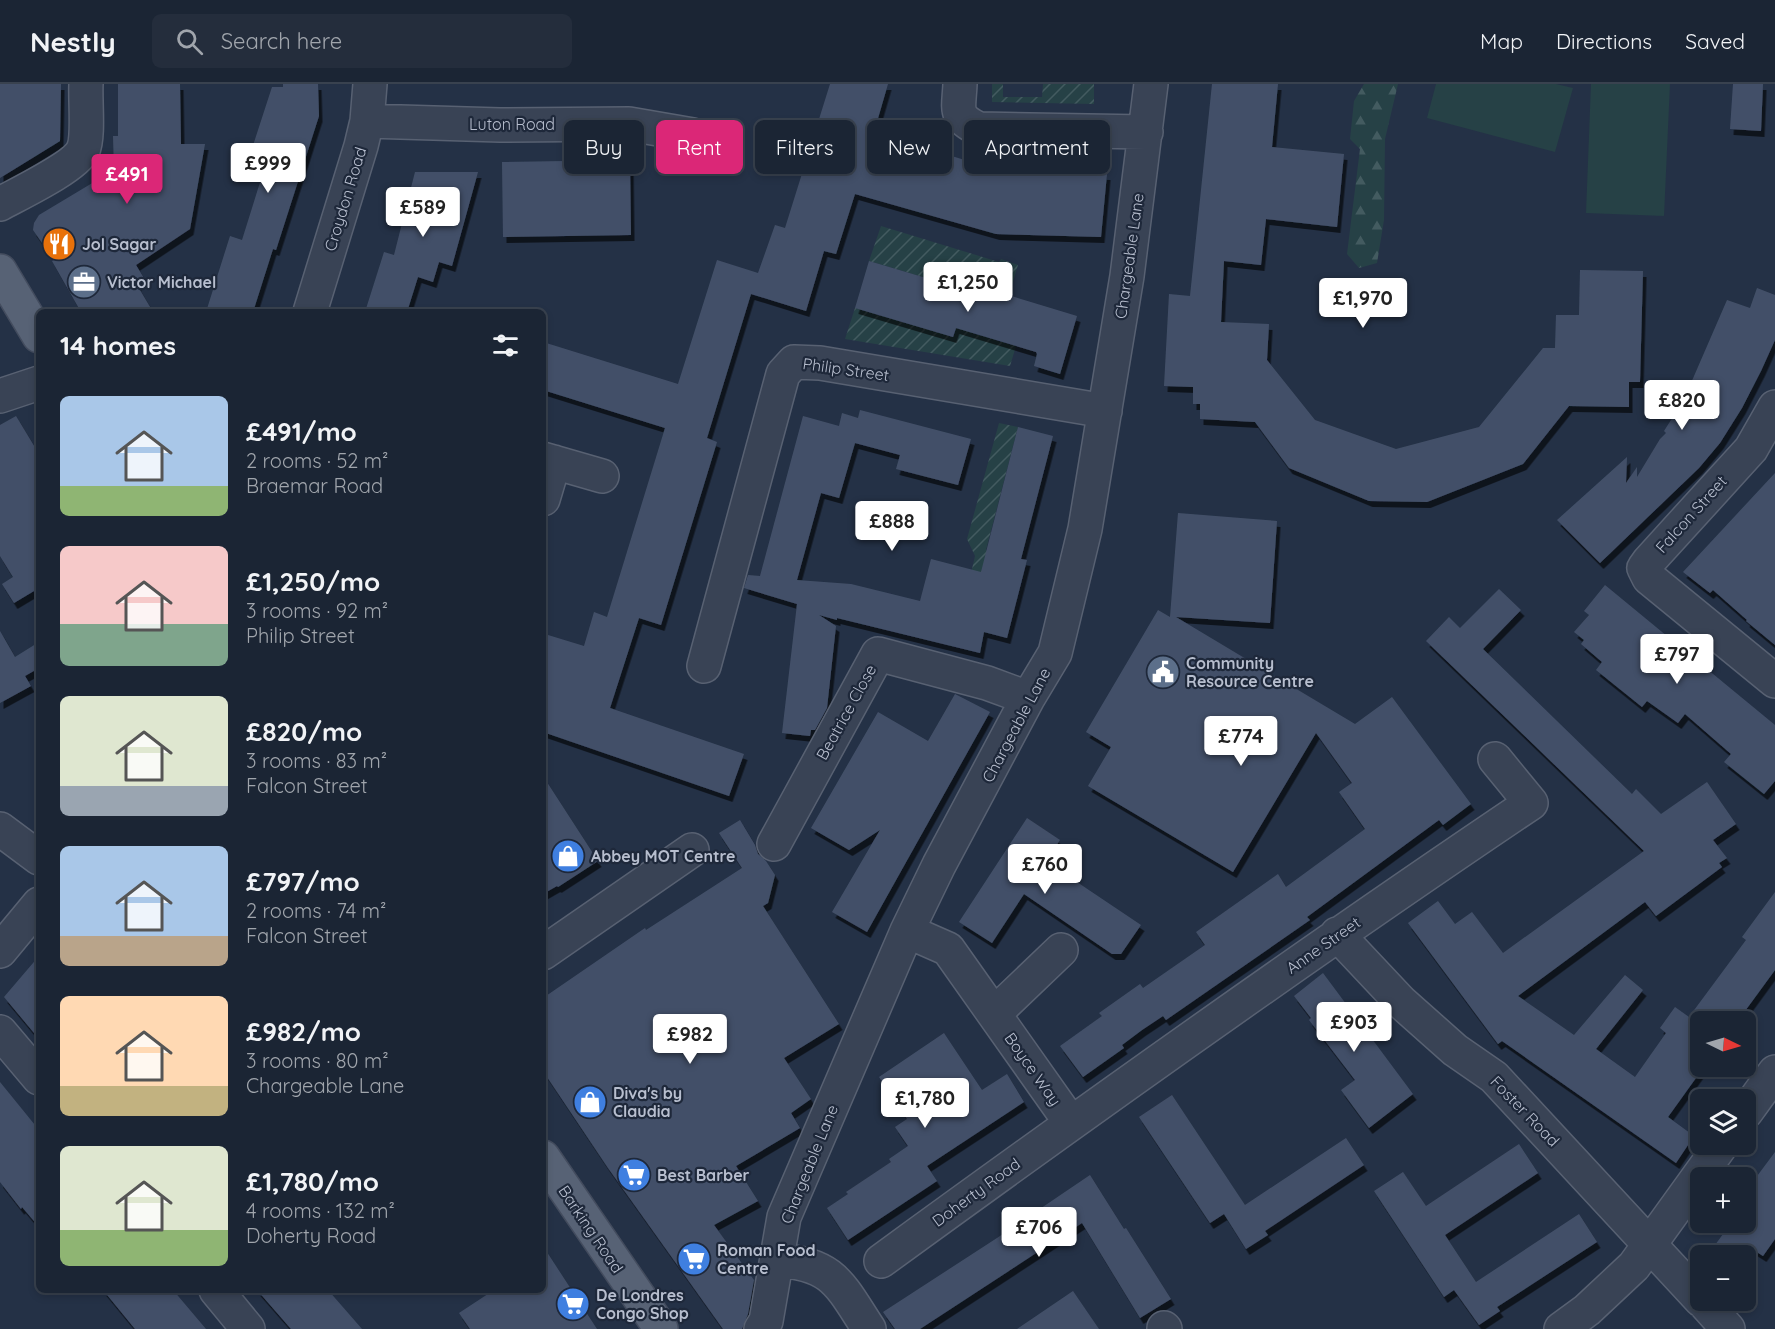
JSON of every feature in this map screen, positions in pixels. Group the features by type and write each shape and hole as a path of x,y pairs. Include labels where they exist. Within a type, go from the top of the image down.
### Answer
{"main road":[{"path":"0,272 36,331"},
{"name":"Barking Road","path":"546,1161 661,1329"}],"street":[{"path":"0,204 71,163 82,152 85,141 86,84"},
{"name":"Croydon Road","path":"311,309 361,146 367,121 370,84"},
{"path":"960,84 959,113 966,123 979,129 1146,132"},
{"name":"Chargeable Lane","path":"761,1329 765,1321 784,1217 908,931 939,866 1028,698 1055,653 1085,529 1105,411 1127,276 1151,84"},
{"name":"Luton Road","path":"367,121 500,125 629,124 656,129"},
{"name":"Philip Street","path":"704,666 783,374 794,362 820,363 1105,411"},
{"path":"0,396 36,384"},
{"name":"Falcon Street","path":"1775,407 1751,449 1644,568 1649,578 1775,681"},
{"path":"546,480 549,460 602,476"},
{"name":"Beatrice Close","path":"774,844 878,654 987,683 1028,698"},
{"name":"Anne Street","path":"1071,1123 1337,934 1531,803 1495,759"},
{"path":"0,829 36,856"},
{"path":"546,951 692,850"},
{"path":"0,951 36,908"},
{"name":"Boyce Way","path":"908,931 948,949 1071,1123"},
{"name":"Foster Road","path":"1337,934 1401,1002 1455,1050 1494,1077 1690,1288"},
{"name":"Boyce Way","path":"994,1014 1062,950"},
{"path":"0,1032 36,1074"},
{"path":"1756,1098 1775,1072"},
{"name":"Doherty Road","path":"881,1261 1071,1123"},
{"path":"1561,1329 1587,1310 1634,1266 1714,1155"},
{"path":"777,1260 808,1264 828,1273 842,1287 869,1329"},
{"path":"218,1293 248,1329"},
{"name":"Foster Road","path":"1711,1311 1728,1329"}],"green space":[{"path":"992,84 1003,84 1003,97 1042,97 1043,84 1094,84 1094,104 992,102"},
{"path":"1364,84 1398,84 1385,139 1384,220 1377,263 1359,268 1347,254 1360,149 1350,139 1354,101"},
{"path":"1436,84 1556,84 1573,88 1555,152 1427,118"},
{"path":"1591,84 1670,84 1664,216 1586,213"},
{"path":"881,226 999,262 1001,259 1018,265 1009,295 966,282 963,289 869,261"},
{"path":"855,308 953,337 956,328 1016,346 1010,366 845,339"},
{"path":"999,423 1018,427 986,550 992,551 959,625 975,556 967,539"}],"building":[{"path":"0,84 61,84 60,141 0,178"},
{"path":"118,84 180,84 181,144 205,144 190,229 136,265 145,280 137,285 151,309 79,309 52,261 54,260 33,230 34,223 39,215 114,170 113,136 118,136"},
{"path":"283,84 318,84 319,116 276,250 273,249 254,309 207,309 230,236 242,240 262,176 245,170 272,87 283,87"},
{"path":"830,84 888,84 878,120 867,120 867,174 952,174 952,156 964,160 964,174 1107,174 1101,237 996,234 855,194 836,254 824,251 806,311 751,294 707,438 717,442 661,625 639,618 610,708 744,754 729,796 546,733 546,641 548,635 584,646 594,612 607,617 665,428 546,391 546,343 678,384 717,260 758,273 775,225 785,228 802,174 855,174 855,120 819,120"},
{"path":"1212,84 1278,84 1272,147 1344,154 1337,227 1266,219 1261,265 1224,261 1221,322 1269,324 1267,360 1315,420 1396,449 1479,427 1543,348 1555,348 1556,315 1579,315 1580,270 1643,271 1640,382 1629,382 1629,407 1569,406 1523,464 1427,502 1369,501 1289,468 1255,422 1200,419 1200,404 1193,404 1193,387 1164,386 1169,294 1190,296"},
{"path":"1733,84 1763,84 1761,131 1730,129"},
{"path":"564,161 564,174 630,174 631,235 503,237 502,162"},
{"path":"415,172 478,172 452,266 439,262 433,282 418,277 408,309 366,309 384,252 394,255"},
{"path":"869,261 963,289 965,282 1077,316 1060,374 1034,366 1036,352 956,328 953,337 855,308"},
{"path":"1757,288 1775,295 1775,340 1742,408 1720,443 1699,468 1600,563 1557,520 1627,457 1626,483 1637,467 1637,477 1696,383 1691,383 1727,300 1750,308"},
{"path":"860,410 971,439 958,485 896,469 900,455 855,443 839,498 821,493 797,580 851,584 920,601 931,559 981,572 1018,427 1053,436 1021,559 1027,560 1007,638 984,632 980,653 819,615 836,626 827,708 815,730 811,730 810,736 782,733 797,604 744,588 748,575 760,576 803,416 839,426 842,413 858,418"},
{"path":"16,416 36,449 36,590 14,603 2,584 13,577 0,556 0,425"},
{"path":"1775,473 1775,645 1713,590 1710,593 1683,572"},
{"path":"1178,513 1277,521 1270,623 1176,617 1355,724 1392,697 1471,804 1443,825 1439,820 1307,917 1310,920 1166,1020 1163,1016 1142,1030 1122,1045 1124,1048 1083,1077 1060,1046 1102,1016 1099,1013 1140,984 1143,988 1205,945 1196,932 1278,874 1286,887 1365,829 1339,792 1352,783 1316,733 1233,872 1088,786 1111,747 1086,732 1158,610 1170,617"},
{"path":"1605,585 1775,725 1775,781 1764,794 1724,762 1731,754 1685,714 1678,723 1647,701 1642,707 1596,670 1602,662 1581,644 1584,640 1574,632 1589,615 1584,611"},
{"path":"1499,589 1521,610 1483,649 1632,794 1636,789 1661,814 1707,782 1736,824 1713,840 1727,858 1719,863 1722,867 1656,916 1645,902 1518,996 1574,1035 1625,975 1643,990 1596,1049 1635,1077 1666,1033 1660,1028 1675,1007 1690,1016 1690,1077 1697,1077 1668,1117 1690,1133 1690,1142 1676,1163 1502,1041 1498,1044 1408,923 1438,901 1455,924 1472,912 1503,953 1644,851 1426,641 1449,617 1460,628"},
{"path":"0,631 15,657 36,644 36,670 25,676 31,686 0,703"},
{"path":"955,694 990,712 867,932 832,912 880,830 849,850 811,828 878,712 928,741"},
{"path":"546,781 598,861 546,892"},
{"path":"1027,818 1060,840 1036,876 1068,876 1141,925 1121,954 1112,954 1024,894 992,943 959,922"},
{"path":"740,820 758,854 766,861 775,875 768,903 763,906 839,1024 784,1058 811,1099 791,1113 800,1128 736,1166 758,1201 714,1225 754,1280 748,1314 742,1329 723,1329 608,1168 546,1075 546,996 645,928 646,930 742,868 719,833"},
{"path":"1775,892 1775,970 1745,1011 1693,1011 1746,940 1742,937"},
{"path":"36,960 36,1035 4,997"},
{"path":"1323,973 1413,1094 1369,1128 1341,1090 1355,1080 1309,1020 1311,1018 1294,996"},
{"path":"944,1033 982,1090 1007,1074 1024,1102 927,1166 937,1181 848,1240 827,1208 848,1194 846,1192 891,1162 889,1159 908,1146 895,1127 907,1119 879,1077"},
{"path":"0,1082 36,1126 36,1223 22,1207 21,1209 0,1182"},
{"path":"1172,1095 1245,1205 1346,1138 1364,1165 1265,1231 1268,1235 1246,1249 1224,1214 1210,1223 1139,1117"},
{"path":"1519,1144 1538,1173 1445,1235 1476,1282 1579,1214 1597,1242 1497,1307 1500,1311 1479,1325 1454,1290 1444,1297 1374,1191 1403,1172 1426,1206"},
{"path":"1775,1152 1775,1239 1763,1256 1756,1252 1756,1245 1715,1245 1724,1233 1756,1233 1756,1178"},
{"path":"1090,1175 1171,1299 1140,1318 1082,1223 920,1329 895,1329 883,1312"},
{"path":"546,1251 597,1329 470,1329 459,1313 489,1293 546,1293"},
{"path":"1073,1291 1099,1329 1017,1329"},
{"path":"105,1293 176,1293 206,1329 135,1329"},
{"path":"260,1293 331,1293 362,1329 291,1329"}],"place":[{"name":"Jol Sagar","path":"59,244"},
{"name":"Victor Michael","path":"84,282"},
{"name":"Community Resource Centre","path":"1163,672"},
{"name":"Abbey MOT Centre","path":"568,856"},
{"name":"Diva's by Claudia","path":"590,1102"},
{"name":"Best Barber","path":"634,1175"},
{"name":"Roman Food Centre","path":"694,1259"},
{"name":"De Londres Congo Shop","path":"573,1304"}]}
